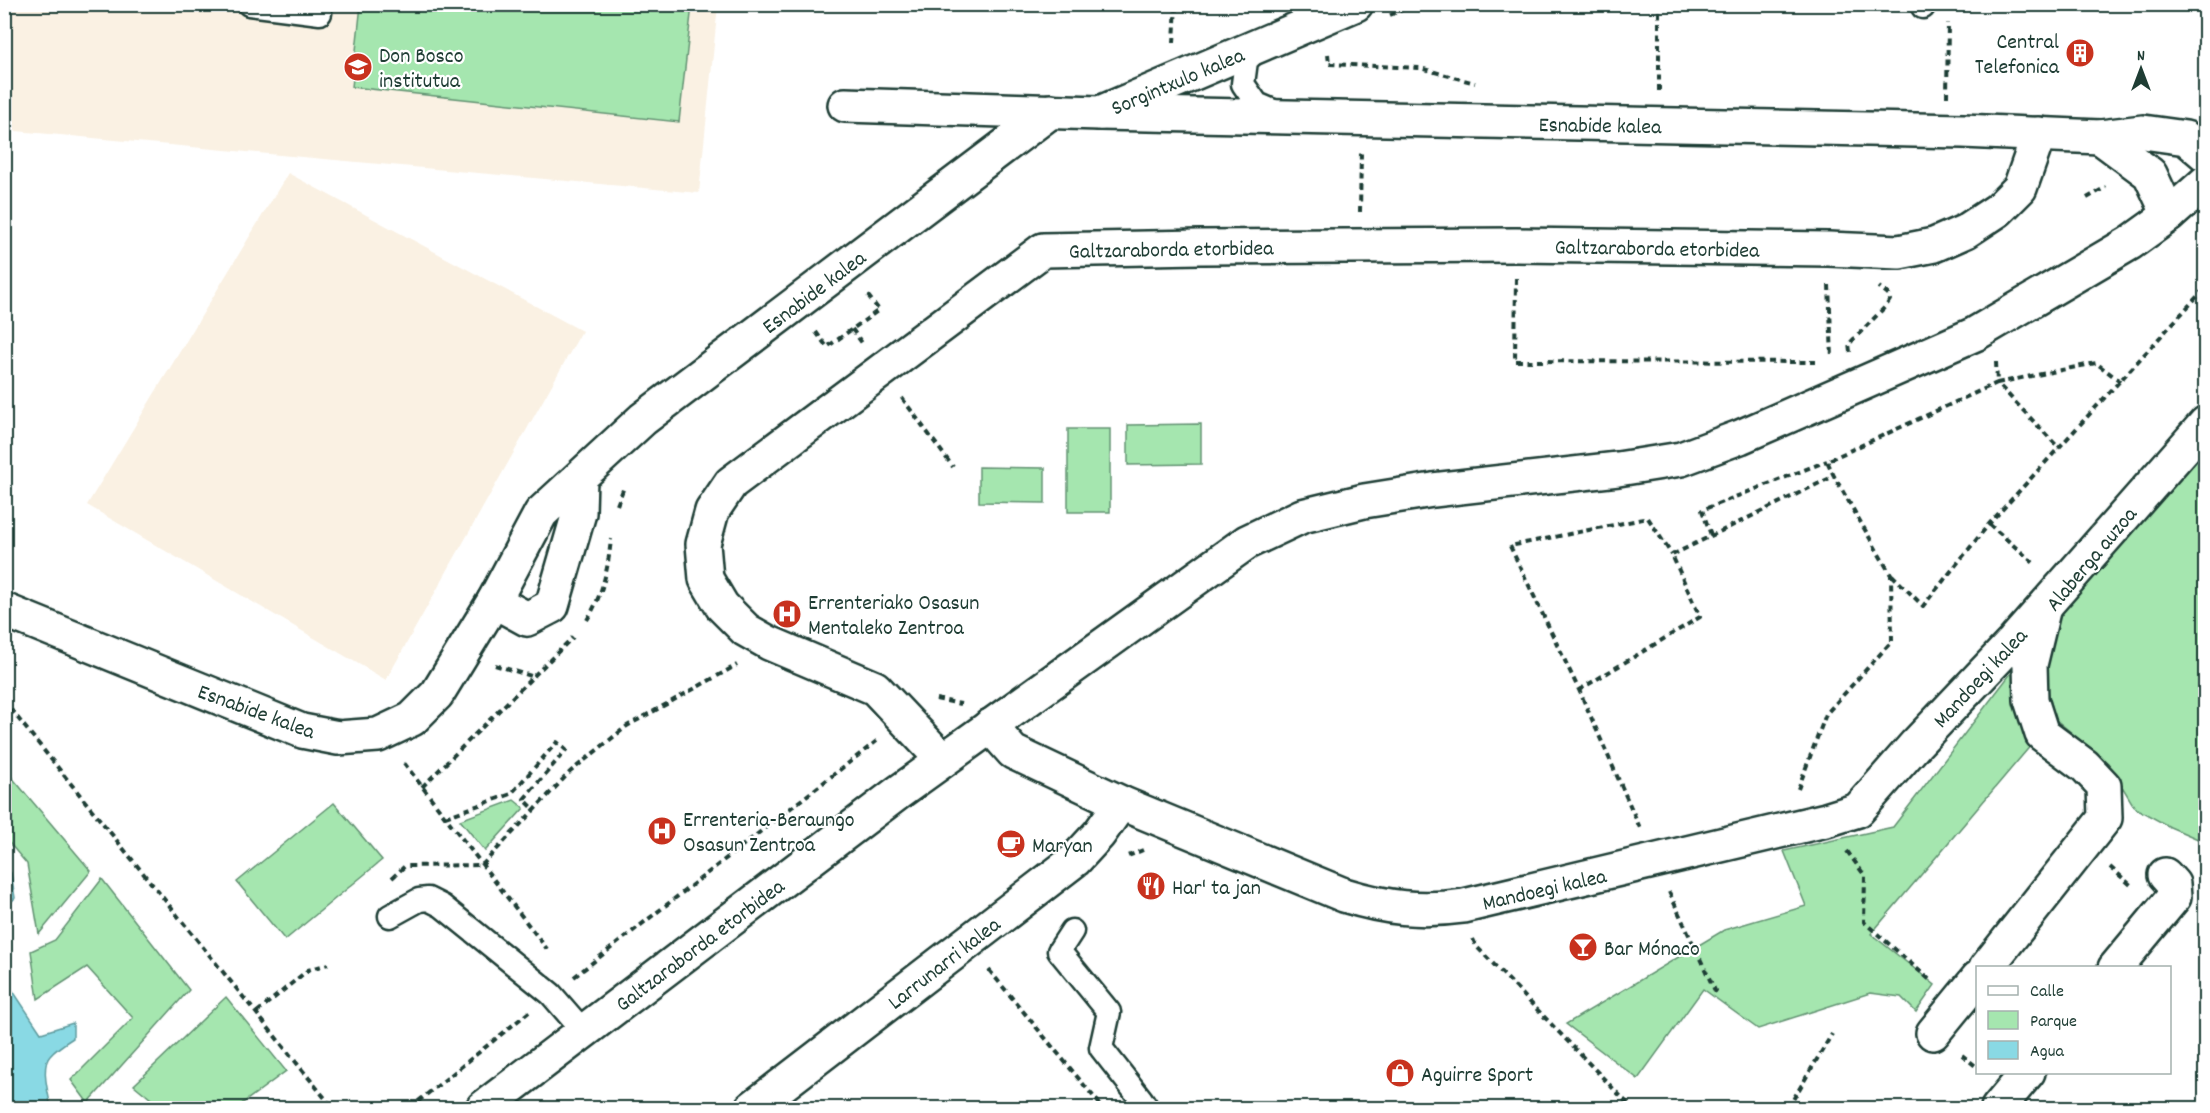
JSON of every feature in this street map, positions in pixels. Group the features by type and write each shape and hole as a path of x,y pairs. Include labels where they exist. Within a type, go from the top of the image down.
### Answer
{"street":[{"name":"Sorgintxulo kalea","path":"845,105 1100,113 1356,4"},
{"name":"Esnabide kalea","path":"4,610 302,731 338,738 378,735 412,719 437,694 494,601 542,513 643,419 1050,111"},
{"name":"Esnabide kalea","path":"1100,113 2100,137 2143,132 2186,138 2205,155"},
{"name":"Galtzaraborda etorbidea","path":"944,760 874,688 769,643 746,630 722,606 706,579 703,544 712,512 731,483 1043,250 1211,246 1516,245 1899,252 1934,245 1966,231 1998,210 2020,188 2039,134"},
{"path":"2100,137 2150,174 2169,215"},
{"name":"Galtzaraborda etorbidea","path":"483,1108 944,760 1247,542 1302,516 1364,501 1433,490 1618,469 1681,459 1740,437 1975,334 2130,243 2169,215 2205,182"},
{"name":"Alaberga auzoa","path":"1988,966 2105,818 2104,786 2085,766 2042,734 2031,700 2030,665 2053,597 2205,423"},
{"path":"494,601 527,619 552,606 579,513 580,477"},
{"name":"Mandoegi kalea","path":"990,726 1013,752 1121,803 1344,895 1374,904 1407,909 1464,906 1655,862 1858,810 2053,597"},
{"name":"Larrunarri kalea","path":"752,1108 1075,860 1099,834 1121,803"},
{"path":"2117,966 2174,897 2174,884 2165,875"},
{"path":"1934,1033 1976,979"},
{"path":"1998,1108 2026,1074"}],"lane":[{"path":"249,4 320,13"},
{"path":"1264,42 1246,61 1243,84 1257,104 1291,118"},
{"path":"390,916 419,900 428,899 442,906 551,994 584,1032"},
{"path":"1072,932 1059,951 1109,1012 1101,1048 1147,1108"}],"path":[{"path":"1174,50 1176,4"},
{"path":"1659,4 1659,66"},
{"path":"1947,106 1948,36"},
{"path":"1329,64 1420,68 1477,84"},
{"path":"1360,221 1361,152"},
{"path":"2087,198 2110,184"},
{"path":"1516,245 1515,361 1822,362 1827,365"},
{"path":"1828,249 1833,368"},
{"path":"1827,461 1891,575 1923,606 1989,524 2205,287"},
{"path":"813,328 827,347 879,310 865,291"},
{"path":"1711,535 1702,510 1827,461 1996,383 2096,363 2120,381"},
{"path":"1996,383 2059,448"},
{"path":"1671,555 1834,476"},
{"path":"616,509 627,482"},
{"path":"1579,690 1700,617 1671,555 1648,518 1510,546 1579,690 1642,832"},
{"path":"1989,524 2053,597"},
{"path":"585,622 596,605 607,575 612,532"},
{"path":"1891,575 1892,641 1826,714 1796,794 1826,820 1865,876 1864,922 1908,960"},
{"path":"422,787 531,676 580,630"},
{"path":"492,664 531,676"},
{"path":"482,865 570,772 627,726 738,665"},
{"path":"4,701 333,1108"},
{"path":"571,979 880,739 876,731"},
{"path":"445,817 511,794 557,742 566,750 524,799 534,809"},
{"path":"400,758 465,843"},
{"path":"2084,845 2162,911"},
{"path":"1121,859 1153,846"},
{"path":"1655,862 1717,995"},
{"path":"1464,906 1476,946 1632,1108"},
{"path":"257,1012 308,970 328,964"},
{"path":"991,972 1103,1108"},
{"path":"1788,1108 1832,1034"}],"shaded area":[{"name":"Don Bosco institutua","path":"4,5 718,5 699,193 5,130"},
{"path":"288,173 582,331 386,680 87,505"}],"green space":[{"path":"361,5 692,5 679,122 352,87"},
{"path":"1201,424 1201,464 1128,465 1128,425"},
{"path":"1068,429 1110,429 1110,512 1068,512"},
{"path":"2205,438 2205,842 2135,808 2108,763 2055,719 2044,675 2053,630 2088,567"},
{"path":"979,467 1045,468 1045,503 979,502"},
{"path":"2015,668 2032,744 1871,934 1935,985 1916,1012 1901,997 1870,993 1758,1029 1703,989 1638,1079 1566,1024 1724,930 1806,906 1784,851 1893,827"},
{"path":"4,768 91,871 39,934 27,864 5,838"},
{"path":"514,800 524,808 485,851 460,820"},
{"path":"334,803 382,860 285,940 237,882"},
{"path":"102,879 189,990 88,1103 71,1080 133,1018 87,967 38,999 31,951 55,940"},
{"path":"226,997 286,1071 236,1108 162,1108 134,1085"}],"water":[{"path":"11,873 15,898 5,908 5,878"},
{"path":"5,921 11,988 41,1033 73,1023 73,1038 55,1051 47,1061 46,1081 51,1108 5,1108"}],"place":[{"name":"Central Telefonica","path":"2080,53"},
{"name":"Don Bosco institutua","path":"358,67"},
{"name":"Errenteriako Osasun Mentaleko Zentroa","path":"787,614"},
{"name":"Errenteria-Beraungo Osasun Zentroa","path":"662,831"},
{"name":"Maryan","path":"1011,844"},
{"name":"Har' ta jan","path":"1151,886"},
{"name":"Bar Mónaco","path":"1583,947"},
{"name":"Aguirre Sport","path":"1400,1073"}]}
